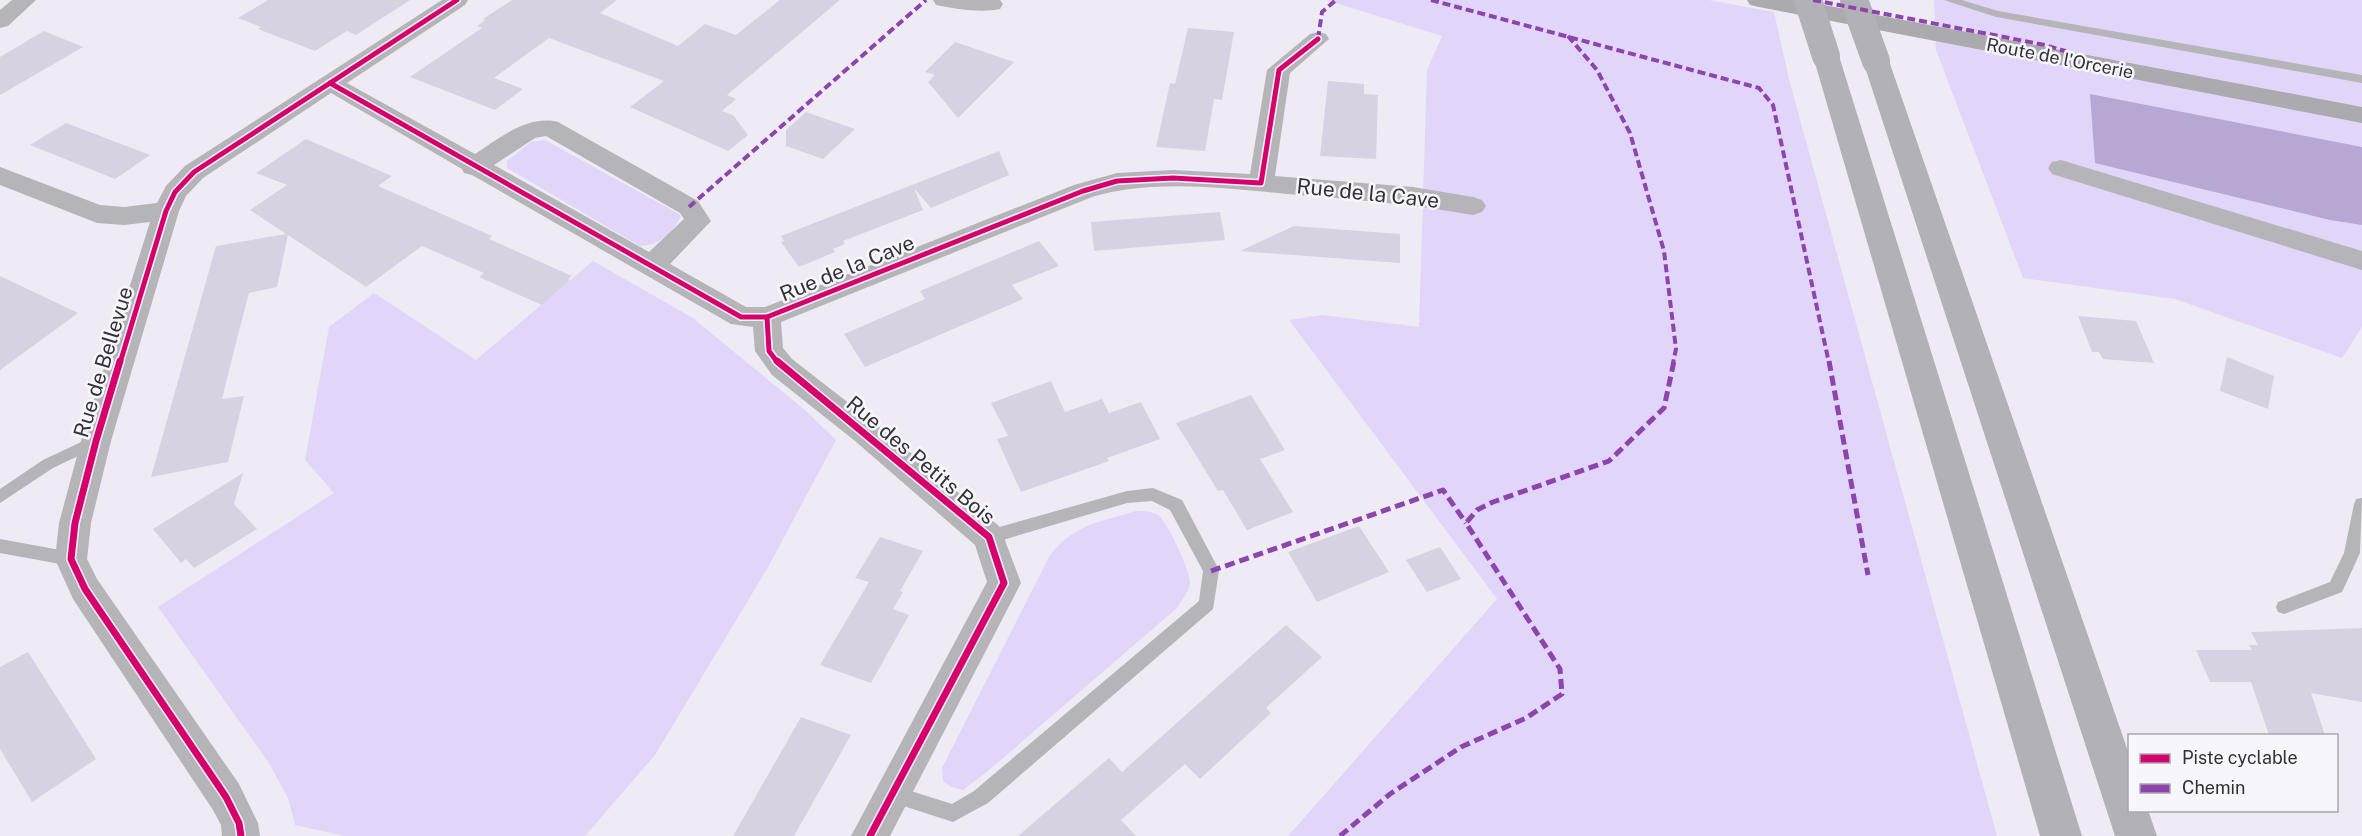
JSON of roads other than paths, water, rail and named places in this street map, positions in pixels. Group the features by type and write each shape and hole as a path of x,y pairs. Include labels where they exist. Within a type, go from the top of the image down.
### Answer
{"highway":[{"path":"1808,0 1827,56 2061,836"},
{"path":"1854,0 2136,836"}],"street":[{"path":"0,21 25,0"},
{"name":"Rue de Bellevue","path":"71,559 75,523 96,441 166,211 175,192 194,172 457,0"},
{"path":"944,0 992,4"},
{"name":"Route de l'Orcerie","path":"1759,0 2362,115"},
{"path":"1261,183 1279,70 1318,39"},
{"name":"Rue de la Cave","path":"330,83 473,167 741,317 767,317 1083,191 1117,181 1173,178 1261,183 1413,196 1473,206"},
{"path":"473,167 527,132 549,127 689,207 698,221 651,266"},
{"path":"2061,168 2362,261"},
{"path":"0,175 97,214 124,216 166,211"},
{"name":"Rue des Petits Bois","path":"767,317 770,351 782,367 866,433 988,537 1004,583 870,836"},
{"path":"71,559 85,589 226,797 239,823 241,836"}],"lane":[{"path":"1950,0 1996,14 2362,79"},
{"name":"Rue de Bellevue","path":"0,496 48,465 96,441"},
{"name":"Rue des Petits Bois","path":"892,794 953,813 981,797 1207,604 1211,571 1176,505 1153,494 1127,497 988,537"},
{"path":"2284,607 2336,587 2352,553 2362,504"},
{"path":"0,546 71,559"}]}
